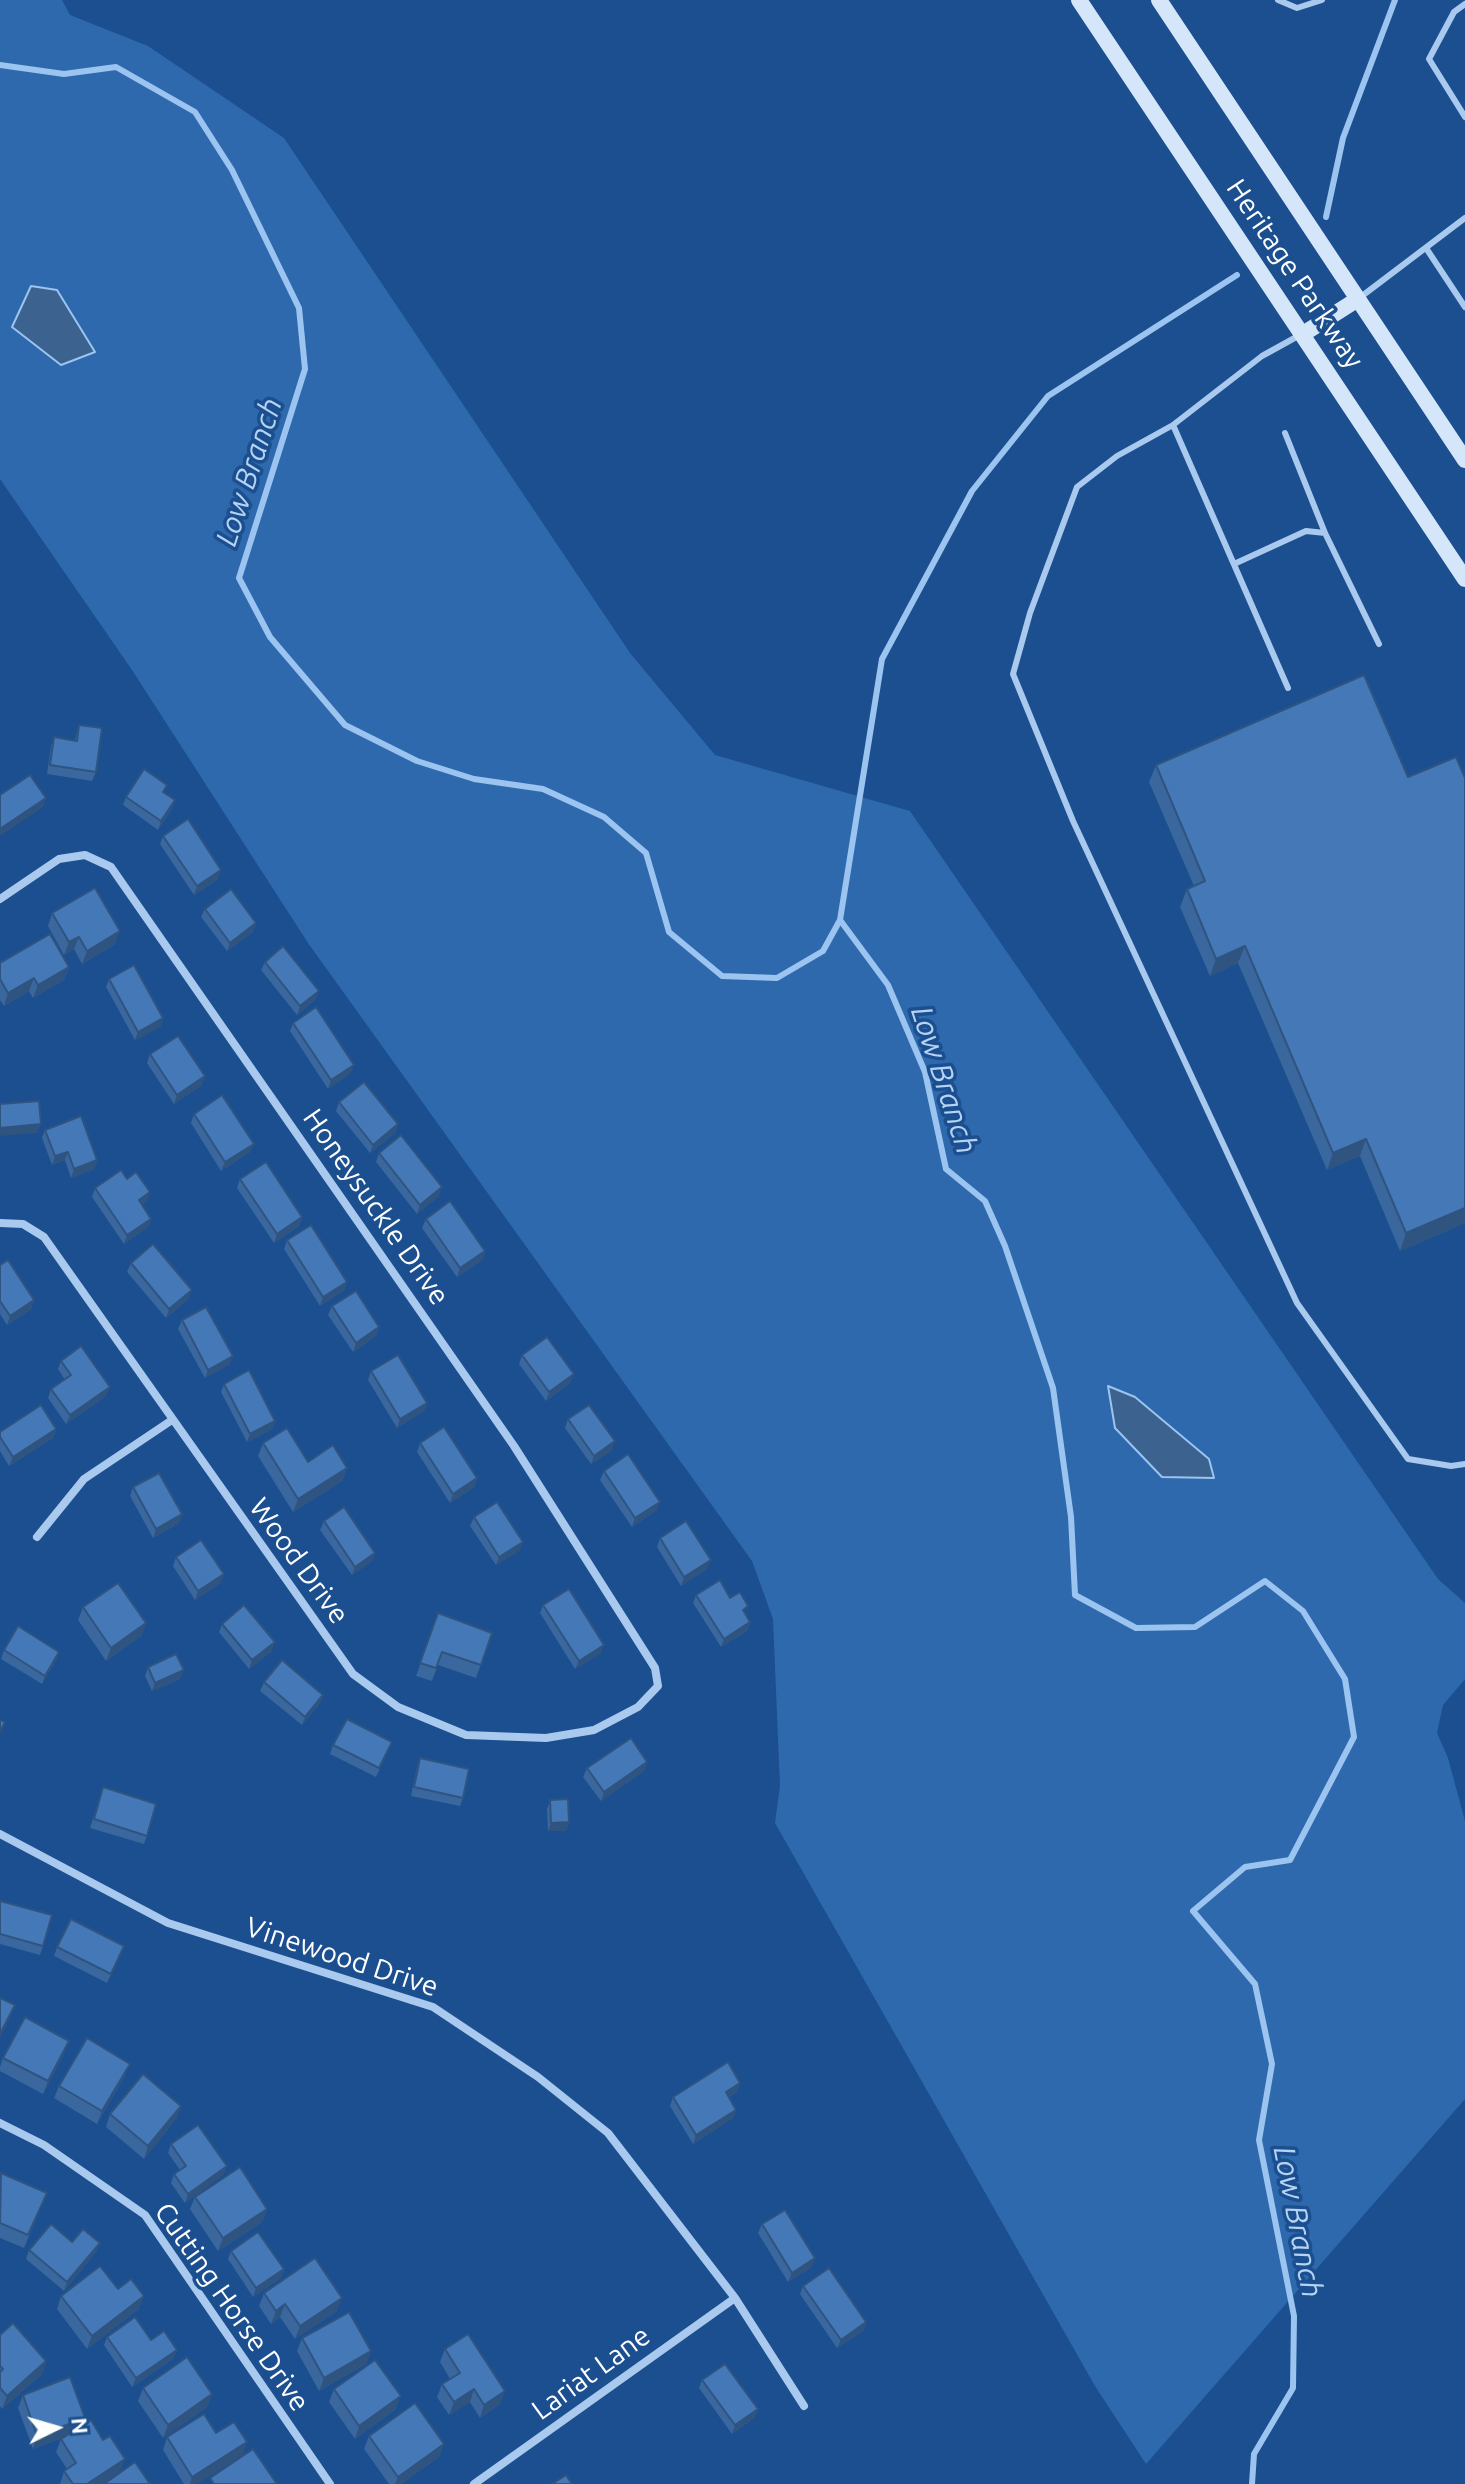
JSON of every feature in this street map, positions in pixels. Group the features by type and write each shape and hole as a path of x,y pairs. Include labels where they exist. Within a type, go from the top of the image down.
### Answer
{"main road":[{"name":"Heritage Parkway","path":"1079,0 1465,579"},
{"name":"Heritage Parkway","path":"1159,0 1465,460"},
{"path":"1303,334 1358,299"}],"street":[{"name":"Honeysuckle Drive","path":"0,899 59,859 85,855 111,867 165,939 514,1446 655,1668 658,1686"},
{"name":"Wood Drive","path":"0,1223 23,1224 44,1237 353,1674 398,1707 466,1735 546,1738 594,1730 638,1707 658,1686"},
{"path":"37,1537 84,1479 172,1420"},
{"name":"Vinewood Drive","path":"0,1834 168,1923 433,2007 538,2077 608,2133 735,2298 804,2406"},
{"name":"Cutting Horse Drive","path":"0,2123 44,2145 145,2215 330,2484"},
{"name":"Lariat Lane","path":"474,2484 735,2298"}],"lane":[{"path":"1278,0 1297,8 1322,0"},
{"path":"1465,4 1454,12 1429,59 1465,117"},
{"path":"1358,299 1465,218"},
{"path":"1426,248 1465,307"},
{"path":"1303,334 1262,356 1173,425 1117,456 1077,487 1030,613 1013,674 1073,821 1297,1303 1408,1459 1451,1466 1465,1464"},
{"path":"1173,425 1288,688"},
{"path":"1285,433 1325,533 1379,644"},
{"path":"1234,564 1306,531 1325,533"}],"shaded area":[{"path":"0,0 62,0 70,15 148,46 284,138 630,653 715,755 910,811 1438,1579 1465,1603 1465,1679 1443,1705 1437,1733 1448,1758 1465,1821 1465,2099 1146,2464 1095,2386 775,1823 780,1786 773,1619 752,1561 308,943 132,670 0,479"},
{"path":"31,286 57,290 95,352 61,365 12,327"},
{"path":"1108,1386 1135,1397 1209,1459 1214,1478 1162,1477 1115,1428"}],"building":[{"path":"1364,675 1408,777 1456,757 1465,778 1465,1208 1406,1233 1366,1139 1333,1153 1245,946 1216,959 1187,889 1205,881 1156,765"},
{"path":"79,725 102,728 96,772 50,765 54,737 77,741"},
{"path":"144,769 167,785 163,792 175,800 161,821 126,797"},
{"path":"30,775 46,798 0,829 0,795"},
{"path":"188,819 221,870 197,886 163,836"},
{"path":"95,888 120,931 87,951 79,937 69,942 52,913"},
{"path":"231,889 256,923 230,943 205,909"},
{"path":"50,934 69,967 38,985 34,978 8,993 0,979 0,963"},
{"path":"283,946 319,991 300,1006 265,962"},
{"path":"134,965 163,1018 138,1032 109,979"},
{"path":"316,1007 354,1065 331,1080 293,1023"},
{"path":"178,1036 205,1076 177,1095 150,1054"},
{"path":"364,1082 398,1124 373,1145 339,1102"},
{"path":"222,1095 254,1144 225,1162 194,1114"},
{"path":"39,1101 41,1124 0,1128 0,1104"},
{"path":"81,1116 97,1160 74,1169 68,1152 55,1156 45,1130"},
{"path":"401,1135 442,1187 420,1205 379,1153"},
{"path":"266,1162 302,1217 277,1234 240,1179"},
{"path":"121,1170 127,1179 136,1172 150,1192 139,1200 151,1219 127,1235 95,1188"},
{"path":"450,1201 485,1251 460,1268 426,1219"},
{"path":"311,1225 347,1282 323,1297 287,1240"},
{"path":"153,1244 192,1290 169,1309 131,1263"},
{"path":"8,1260 34,1300 10,1316 0,1301 0,1265"},
{"path":"356,1291 379,1327 356,1343 332,1306"},
{"path":"206,1307 233,1356 208,1370 182,1320"},
{"path":"547,1337 574,1374 549,1392 522,1355"},
{"path":"81,1346 110,1387 70,1415 51,1389 71,1375 61,1361"},
{"path":"398,1355 427,1403 400,1419 371,1371"},
{"path":"249,1370 275,1421 250,1434 224,1384"},
{"path":"41,1405 56,1429 13,1457 0,1432"},
{"path":"589,1405 615,1441 594,1456 568,1419"},
{"path":"444,1427 477,1478 453,1494 420,1443"},
{"path":"287,1428 308,1462 333,1445 347,1468 298,1499 263,1443"},
{"path":"628,1454 660,1502 635,1518 604,1471"},
{"path":"159,1473 182,1514 156,1529 133,1487"},
{"path":"497,1502 523,1542 499,1557 474,1517"},
{"path":"344,1507 375,1553 355,1567 324,1521"},
{"path":"686,1521 711,1560 684,1577 660,1538"},
{"path":"201,1540 224,1574 198,1591 176,1557"},
{"path":"720,1580 730,1598 740,1592 748,1606 743,1610 750,1622 724,1639 696,1595"},
{"path":"118,1583 146,1623 111,1648 83,1607"},
{"path":"569,1589 604,1645 579,1661 543,1605"},
{"path":"244,1605 275,1642 252,1660 222,1624"},
{"path":"438,1613 492,1633 481,1665 442,1652 436,1668 420,1663"},
{"path":"18,1626 59,1652 45,1676 4,1650"},
{"path":"176,1654 184,1670 155,1683 148,1667"},
{"path":"282,1660 323,1695 305,1717 264,1682"},
{"path":"347,1719 392,1742 379,1768 333,1745"},
{"path":"631,1738 647,1762 604,1792 587,1768"},
{"path":"420,1758 469,1769 463,1798 414,1787"},
{"path":"103,1787 156,1804 147,1836 94,1819"},
{"path":"568,1799 569,1822 551,1823 550,1800"},
{"path":"0,1901 52,1915 43,1946 0,1934"},
{"path":"71,1919 124,1946 111,1974 57,1947"},
{"path":"0,1998 15,2005 0,2034"},
{"path":"25,2017 69,2041 48,2081 3,2058"},
{"path":"87,2038 130,2064 102,2111 59,2086"},
{"path":"728,2062 740,2083 726,2092 736,2110 696,2135 673,2097"},
{"path":"143,2074 181,2106 148,2146 110,2114"},
{"path":"198,2125 227,2166 188,2194 174,2174 186,2166 171,2144"},
{"path":"240,2167 267,2209 223,2238 195,2197"},
{"path":"1,2173 47,2193 28,2235 0,2223"},
{"path":"785,2210 815,2258 792,2273 762,2224"},
{"path":"51,2224 72,2242 83,2229 100,2243 67,2282 29,2250"},
{"path":"258,2232 284,2269 256,2288 231,2251"},
{"path":"315,2258 342,2298 300,2326 285,2304 276,2311 264,2293"},
{"path":"100,2266 118,2289 131,2279 144,2296 92,2336 61,2296"},
{"path":"829,2268 866,2322 841,2340 803,2286"},
{"path":"349,2312 371,2351 324,2378 302,2338"},
{"path":"135,2317 151,2340 164,2331 177,2350 136,2378 107,2337"},
{"path":"13,2323 46,2361 7,2396 0,2388 0,2372 3,2369 0,2366 0,2335"},
{"path":"468,2334 505,2391 484,2405 474,2389 454,2402 442,2384 460,2373 445,2349"},
{"path":"187,2357 212,2394 168,2425 143,2388"},
{"path":"375,2360 401,2396 359,2426 334,2389"},
{"path":"725,2364 758,2409 735,2425 702,2380"},
{"path":"70,2377 85,2418 37,2436 23,2395"},
{"path":"415,2403 444,2444 398,2477 369,2436"},
{"path":"204,2414 216,2433 234,2422 247,2442 192,2477 167,2437"},
{"path":"91,2420 103,2440 110,2436 125,2459 87,2484 73,2484 64,2471 76,2463 61,2439"},
{"path":"253,2449 277,2484 214,2484 210,2478"},
{"path":"135,2462 150,2484 104,2484"},
{"path":"566,2475 572,2484 552,2484"}],"waterway":[{"path":"1326,217 1343,138 1395,0"},
{"name":"Low Branch","path":"0,65 64,74 116,67 195,112 232,170 299,308 305,369 239,578 270,637 345,725 417,761 474,779 543,789 604,817 646,853 669,932 722,976 777,978 823,951 840,920 888,985 925,1072 946,1169 985,1201 1005,1246 1053,1388 1071,1517 1075,1595 1136,1628 1195,1627 1265,1581 1303,1611 1345,1679 1354,1737 1290,1860 1245,1867 1193,1911 1255,1984 1272,2064 1259,2140 1294,2316 1293,2388 1254,2454 1252,2484"},
{"path":"840,920 882,659 972,491 1048,396 1237,275"}]}
